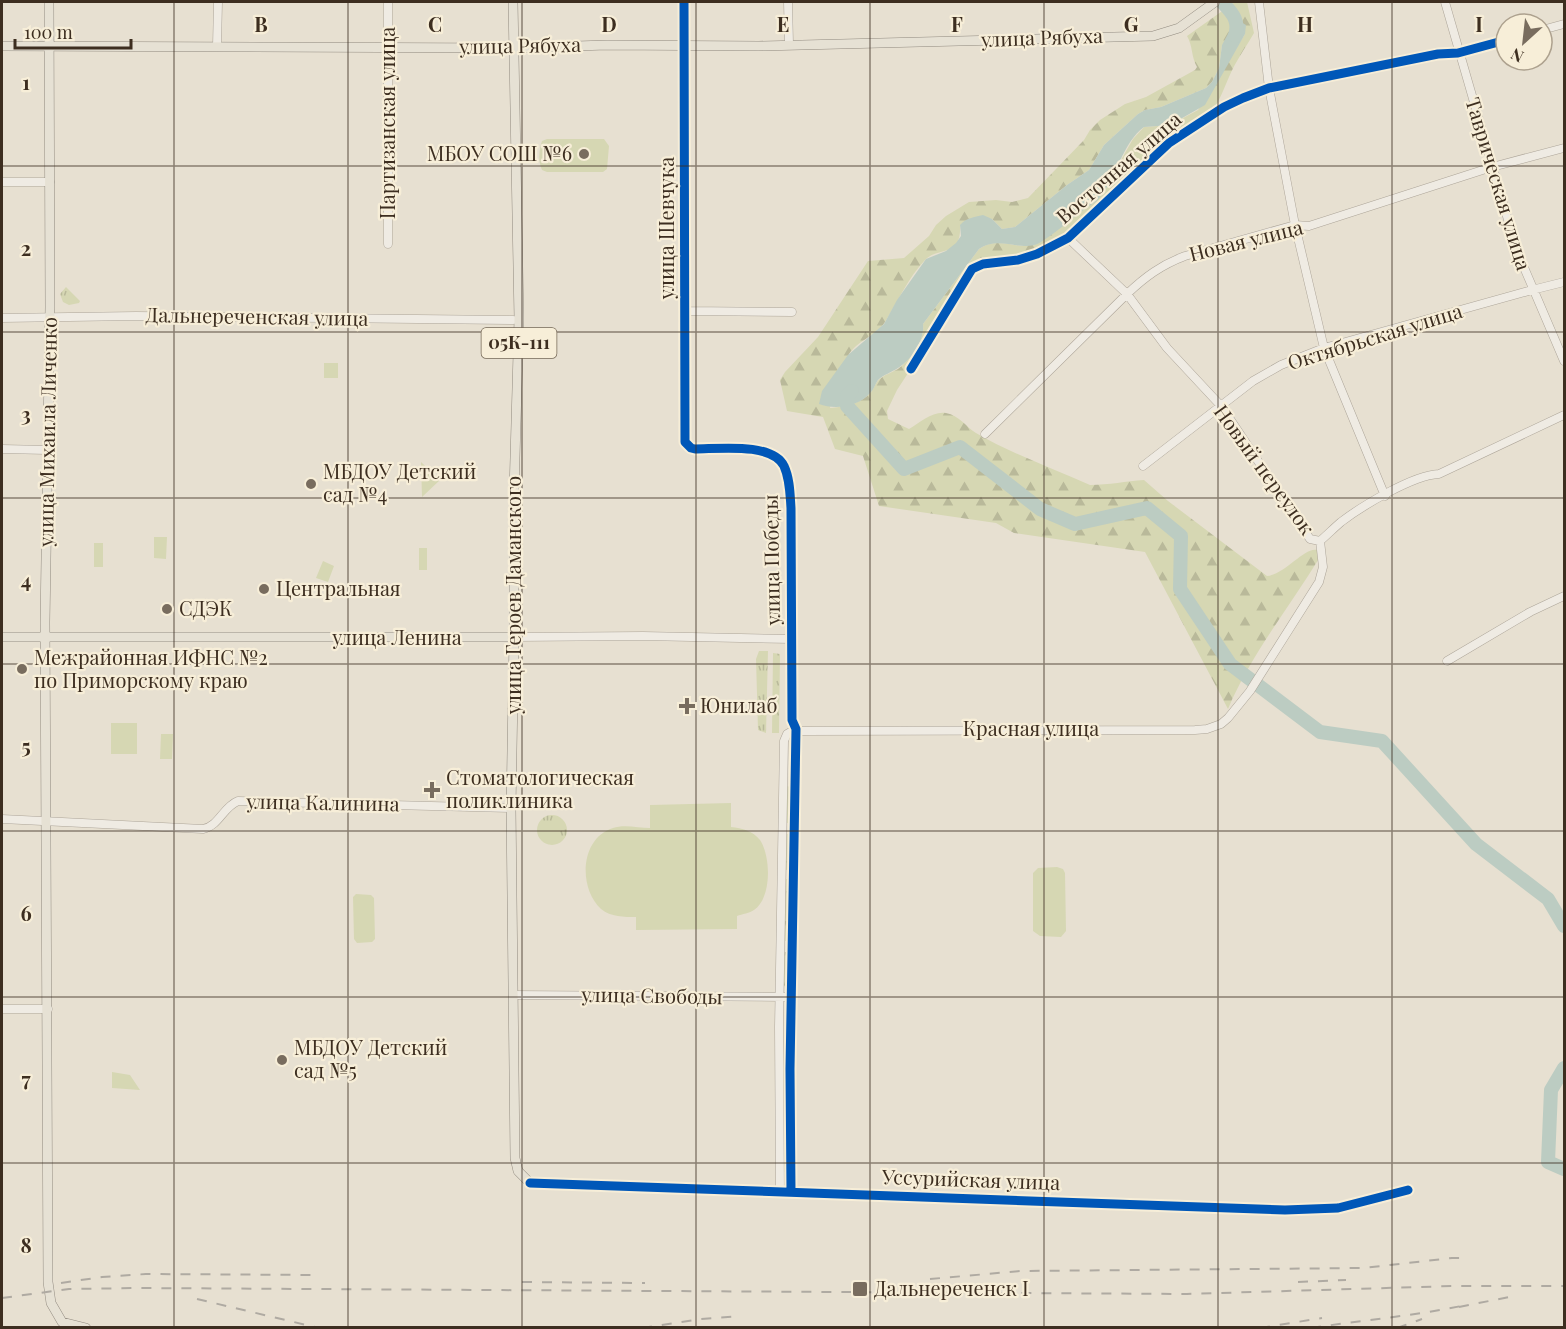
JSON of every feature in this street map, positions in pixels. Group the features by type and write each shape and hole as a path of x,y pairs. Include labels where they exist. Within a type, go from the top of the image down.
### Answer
{"main road":[{"name":"улица Михаила Личенко","path":"49,2 46,1150 49,1291 62,1325"},
{"name":"улица Героев Даманского","path":"513,2 519,319 514,492 511,808 515,1158 519,1171 530,1183"},
{"name":"улица Рябуха","path":"2,46 515,48 759,46 1153,36 1179,28 1212,4"},
{"name":"улица Ленина","path":"2,637 514,638"},
{"path":"62,1325 86,1328"}],"street":[{"path":"217,46 218,2"},
{"name":"Партизанская улица","path":"388,2 388,244"},
{"name":"улица Шевчука","path":"684,2 685,435 688,445 695,449"},
{"path":"788,2 789,44"},
{"path":"1258,2 1269,88 1295,225 1324,348 1385,496"},
{"name":"Таврическая улица","path":"1445,2 1517,251 1564,361"},
{"name":"Восточная улица","path":"911,369 972,269 984,264 1028,257 1068,238 1177,136 1224,107 1269,88 1438,54 1458,53 1494,43"},
{"name":"Новая улица","path":"985,434 1127,294 1149,274 1168,262 1295,225 1309,226 1492,167 1564,148"},
{"path":"2,182 50,182"},
{"name":"Новый переулок","path":"1068,238 1127,294 1167,348 1222,407 1310,539 1320,541 1323,567 1319,582 1250,691"},
{"name":"Октябрьская улица","path":"1143,466 1253,381 1324,348 1564,282"},
{"path":"686,311 792,312"},
{"name":"Дальнереченская улица","path":"2,318 136,316 513,320"},
{"path":"1320,541 1350,516 1419,477 1439,474 1564,415"},
{"path":"2,449 47,450"},
{"name":"улица Победы","path":"695,449 761,450 778,459 784,466 789,483 792,720 796,729 791,997 791,1191"},
{"path":"1447,661 1530,612 1564,596"},
{"name":"улица Ленина","path":"514,638 643,636 792,639"},
{"name":"Красная улица","path":"796,729 872,731 1207,729 1228,718 1250,691"},
{"path":"780,1191 784,741 787,734 796,729"},
{"name":"улица Калинина","path":"2,819 203,829 213,825 228,807 238,801 511,808"},
{"name":"улица Свободы","path":"513,995 791,997"},
{"path":"2,1009 48,1009"},
{"name":"Уссурийская улица","path":"530,1183 1285,1210 1338,1209 1408,1190"}],"green space":[{"path":"1235,2 1247,2 1254,33 1234,66 1218,102 1208,116 1170,138 1146,157 1077,228 1051,249 1031,257 1001,257 987,259 980,263 897,390 887,411 888,419 909,429 931,415 951,414 990,441 1090,485 1144,480 1267,576 1281,571 1306,553 1317,550 1320,557 1259,650 1228,709 1145,552 1014,533 996,523 879,506 863,456 835,449 823,417 787,411 780,380 818,337 868,261 904,258 929,236 946,216 969,202 996,200 1012,202 1028,198 1084,140 1100,120 1125,104 1146,97 1195,70 1197,67 1187,36","holes":["1245,34 1198,110 1170,125 1144,127 1133,139 1110,179 1022,246 995,243 979,249 923,324 922,337 907,360 898,369 879,380 862,400 846,406 830,408 848,356 856,346 881,327 908,282 925,260 953,247 960,235 960,225 992,219 1002,229 1015,227 1089,170 1104,145 1138,114 1206,88 1219,68 1222,45"]},
{"path":"547,139 604,139 609,146 607,169 603,172 547,172 542,170 539,159 540,148 542,141"},
{"path":"66,287 80,301 79,303 69,305 63,302 60,294"},
{"path":"324,363 338,363 338,378 324,378"},
{"path":"421,462 440,480 422,497"},
{"path":"154,537 167,537 166,559 154,558"},
{"path":"94,543 103,543 103,567 94,567"},
{"path":"419,548 427,548 427,570 419,570"},
{"path":"323,561 334,566 328,582 316,578"},
{"path":"759,651 768,651 766,733 758,730 756,659"},
{"path":"773,653 780,654 779,733 772,733"},
{"path":"111,723 137,723 137,754 111,754"},
{"path":"161,734 173,734 172,759 160,759"},
{"path":"786,786 791,787 790,823 786,823"},
{"path":"731,803 731,827 754,834 760,840 768,866 764,896 754,910 737,916 737,929 636,930 636,917 609,914 601,909 594,900 586,877 586,864 594,842 602,833 622,826 650,828 650,805"},
{"path":"552,815 563,819 567,830 563,841 552,845 541,841 537,830 541,819"},
{"path":"786,834 790,834 790,870 785,870"},
{"path":"1038,868 1063,869 1065,873 1066,931 1061,937 1040,936 1033,931 1033,873"},
{"path":"785,879 790,879 789,941 784,941"},
{"path":"356,894 371,895 374,898 375,939 372,942 357,943 354,939 353,897"},
{"path":"784,952 789,952 788,987 783,986"},
{"path":"782,1070 787,1070 787,1172 782,1172"},
{"path":"112,1072 130,1075 140,1090 112,1088"}],"shaded area":[{"path":"1236,19 1246,25 1245,34 1205,105 1170,125 1144,127 1125,151 1106,189 1098,199 1041,242 1026,246 995,243 979,249 923,324 922,336 908,360 880,378 871,392 860,401 839,407 819,404 822,391 848,355 884,324 897,300 926,259 946,251 956,243 961,236 960,225 962,223 970,218 983,215 992,219 1002,229 1015,227 1089,170 1104,145 1138,114 1206,88 1219,68 1222,45"}],"waterway":[{"path":"1222,2 1236,21 1235,36"},
{"path":"852,391 847,396 847,406 904,469 960,447 1040,509 1075,524 1147,508 1181,536 1180,589 1230,664 1320,732 1382,741 1476,844 1548,899 1564,926"},
{"path":"1564,1068 1551,1090 1548,1162 1564,1169"}],"railway":[{"path":"930,1279 1021,1271 1363,1268 1468,1258"},
{"path":"61,1283 146,1274 319,1275"},
{"path":"1298,1282 1346,1280"},
{"path":"522,1282 645,1283"},
{"path":"2,1298 69,1289 138,1288 1187,1294 1452,1286 1564,1286"},
{"path":"1459,1307 1509,1297"},
{"path":"197,1299 319,1328"},
{"path":"1311,1328 1466,1305"},
{"path":"642,1328 740,1316"},
{"path":"1260,1328 1322,1318"},
{"path":"1397,1328 1422,1319"}],"cycle path":[{"path":"684,2 685,442 695,449 744,448 768,453 778,458 784,466 790,492 792,720 796,729 790,1069 791,1191"},
{"path":"911,369 972,269 983,264 1018,260 1037,254 1068,238 1169,143 1224,107 1269,88 1438,54 1458,53 1494,43"},
{"path":"530,1183 1285,1210 1338,1208 1408,1190"}],"place":[{"name":"МБОУ СОШ №6","path":"584,154"},
{"name":"МБДОУ Детский сад №4","path":"311,484"},
{"name":"Центральная","path":"264,589"},
{"name":"СДЭК","path":"167,609"},
{"name":"Межрайонная ИФНС №2 по Приморскому краю","path":"22,669"},
{"name":"Юнилаб","path":"687,706"},
{"name":"Стоматологическая поликлиника","path":"432,790"},
{"name":"МБДОУ Детский сад №5","path":"282,1060"},
{"name":"Дальнереченск I","path":"860,1289"}]}
